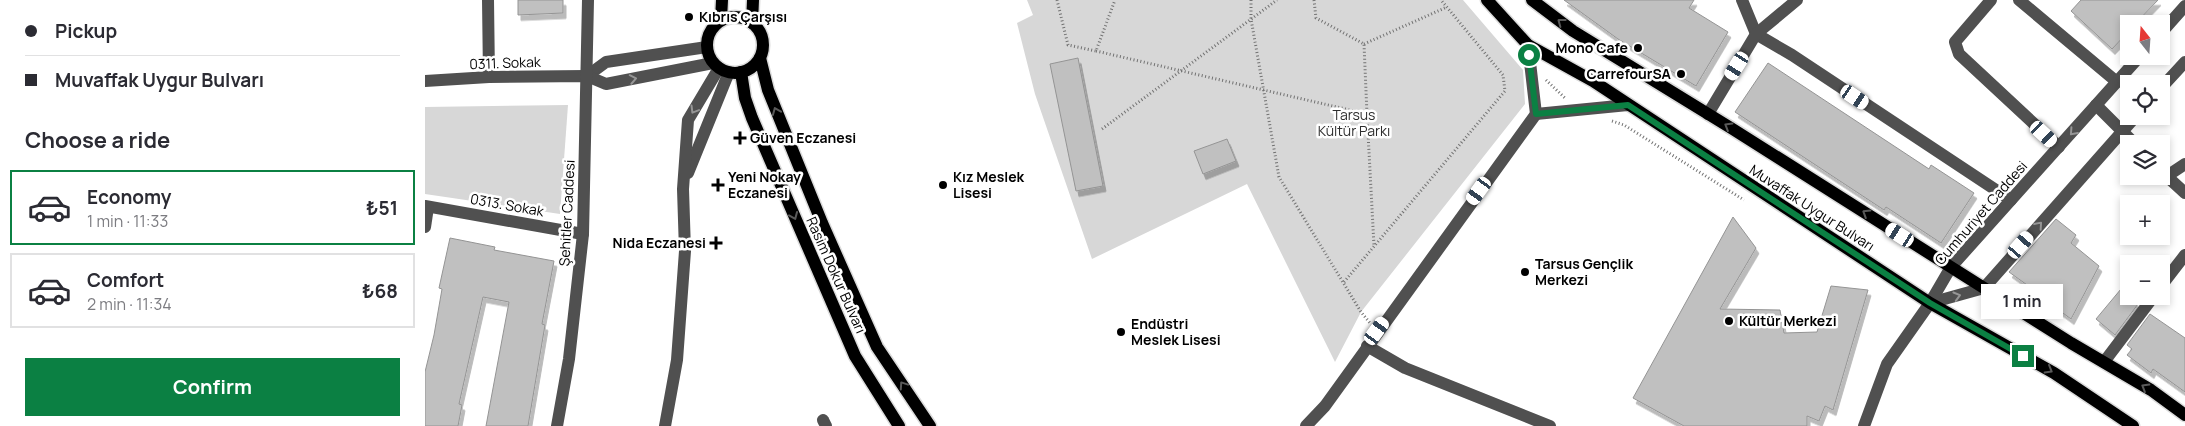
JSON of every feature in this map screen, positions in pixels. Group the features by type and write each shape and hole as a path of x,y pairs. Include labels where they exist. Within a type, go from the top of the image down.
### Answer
{"main road":[{"path":"721,20 722,0"},
{"path":"752,23 753,0"},
{"name":"Muvaffak Uygur Bulvarı","path":"1487,0 1528,45 1593,81 1930,303 2054,373 2133,426"},
{"name":"Muvaffak Uygur Bulvarı","path":"1532,0 1573,31 2151,390 2185,415"},
{"path":"760,58 749,69 726,69 707,47 707,41 712,29 721,20 737,17 752,23 761,35 762,50 760,58 768,90 822,223 877,347 930,426"},
{"name":"Rasim Dokur Bulvarı","path":"726,69 745,98 855,356 899,426"}],"street":[{"path":"488,0 489,77"},
{"name":"Şehitler Caddesi","path":"557,426 569,359 583,234 588,0"},
{"path":"1742,0 1756,34 1792,55 2011,200"},
{"path":"1708,114 1756,34 1797,0"},
{"path":"1991,0 1955,42 1959,54 2059,147"},
{"path":"2019,0 2117,82"},
{"path":"2170,23 2185,6"},
{"path":"1306,426 1325,406 1377,331 1536,114 1528,45"},
{"path":"587,76 606,62 707,47"},
{"path":"2170,78 2185,62"},
{"name":"Cumhuriyet Caddesi","path":"1864,426 1887,364 1930,303 1951,267 2132,65"},
{"path":"665,426 677,360 685,251 683,190 688,120 726,69"},
{"path":"683,190 726,69"},
{"name":"0311. Sokak","path":"425,82 489,77 587,76 605,84 726,69"},
{"path":"1536,114 1628,105"},
{"path":"2096,105 2126,135"},
{"path":"1930,303 1984,288 2128,125"},
{"path":"2170,171 2185,164"},
{"path":"2170,179 2185,193"},
{"path":"425,227 427,206"},
{"name":"0313. Sokak","path":"427,206 583,234"},
{"path":"2170,274 2185,255"},
{"path":"2104,362 2147,305"},
{"path":"1367,346 1405,368 1550,426"},
{"path":"1523,426 1536,420"}],"path":[{"path":"1057,0 1068,45 1367,114"},
{"path":"1096,51 1115,0"},
{"path":"1251,0 1251,19 1279,177 1361,312 1377,331"},
{"path":"1102,129 1277,0"},
{"path":"1314,0 1316,18 1364,44"},
{"path":"1344,282 1505,91 1503,76 1441,0"},
{"path":"1364,44 1447,7"},
{"path":"1364,44 1374,246"},
{"path":"1530,65 1578,110"},
{"path":"1605,119 1624,125 1748,202"}],"green space":[{"name":"Tarsus Kültür Parkı","path":"1027,0 1463,0 1523,70 1525,104 1361,312 1335,362 1247,184 1092,259 1035,94 1017,23 1033,15"},
{"path":"568,105 560,214 425,194 425,107"}],"building":[{"path":"518,0 563,0 563,13 518,15"},
{"path":"1564,0 1694,0 1689,8 1728,32 1696,86 1618,39"},
{"path":"2081,0 2158,0 2144,15 2120,15 2120,41 2112,49 2071,11"},
{"path":"1078,58 1103,186 1076,191 1050,64"},
{"path":"1768,63 1929,169 1931,165 1974,193 1941,243 1886,207 1884,210 1735,112"},
{"path":"1227,139 1236,161 1203,174 1194,151"},
{"name":"Kültür Merkezi","path":"1733,217 1756,248 1720,309 1780,310 1784,333 1817,332 1831,286 1868,290 1833,410 1825,406 1819,421 1807,416 1807,426 1684,426 1633,398"},
{"path":"2056,219 2076,235 2071,243 2099,266 2071,319 2009,272"},
{"path":"450,238 495,247 494,250 554,261 542,324 545,325 528,426 486,426 509,302 483,297 459,404 462,405 458,426 425,426 425,372 434,335 442,289 439,288"},
{"path":"2120,290 2120,305 2137,305 2115,335 2096,319"},
{"path":"2150,314 2185,338 2185,392 2153,369 2151,373 2127,355 2132,349 2127,345"}],"place":[{"name":"Kıbrıs Çarşısı","path":"689,17"},
{"name":"Mono Cafe","path":"1638,48"},
{"name":"CarrefourSA","path":"1681,74"},
{"name":"Güven Eczanesi","path":"740,138"},
{"name":"Yeni Nokay Eczanesi","path":"718,185"},
{"name":"Kız Meslek Lisesi","path":"943,185"},
{"name":"Nida Eczanesi","path":"716,243"},
{"name":"Tarsus Gençlik Merkezi","path":"1525,272"},
{"name":"Kültür Merkezi","path":"1729,321"},
{"name":"Endüstri Meslek Lisesi","path":"1121,332"}],"route":[{"path":"1529,55 1536,114 1628,105 1930,303 2023,356"}]}
